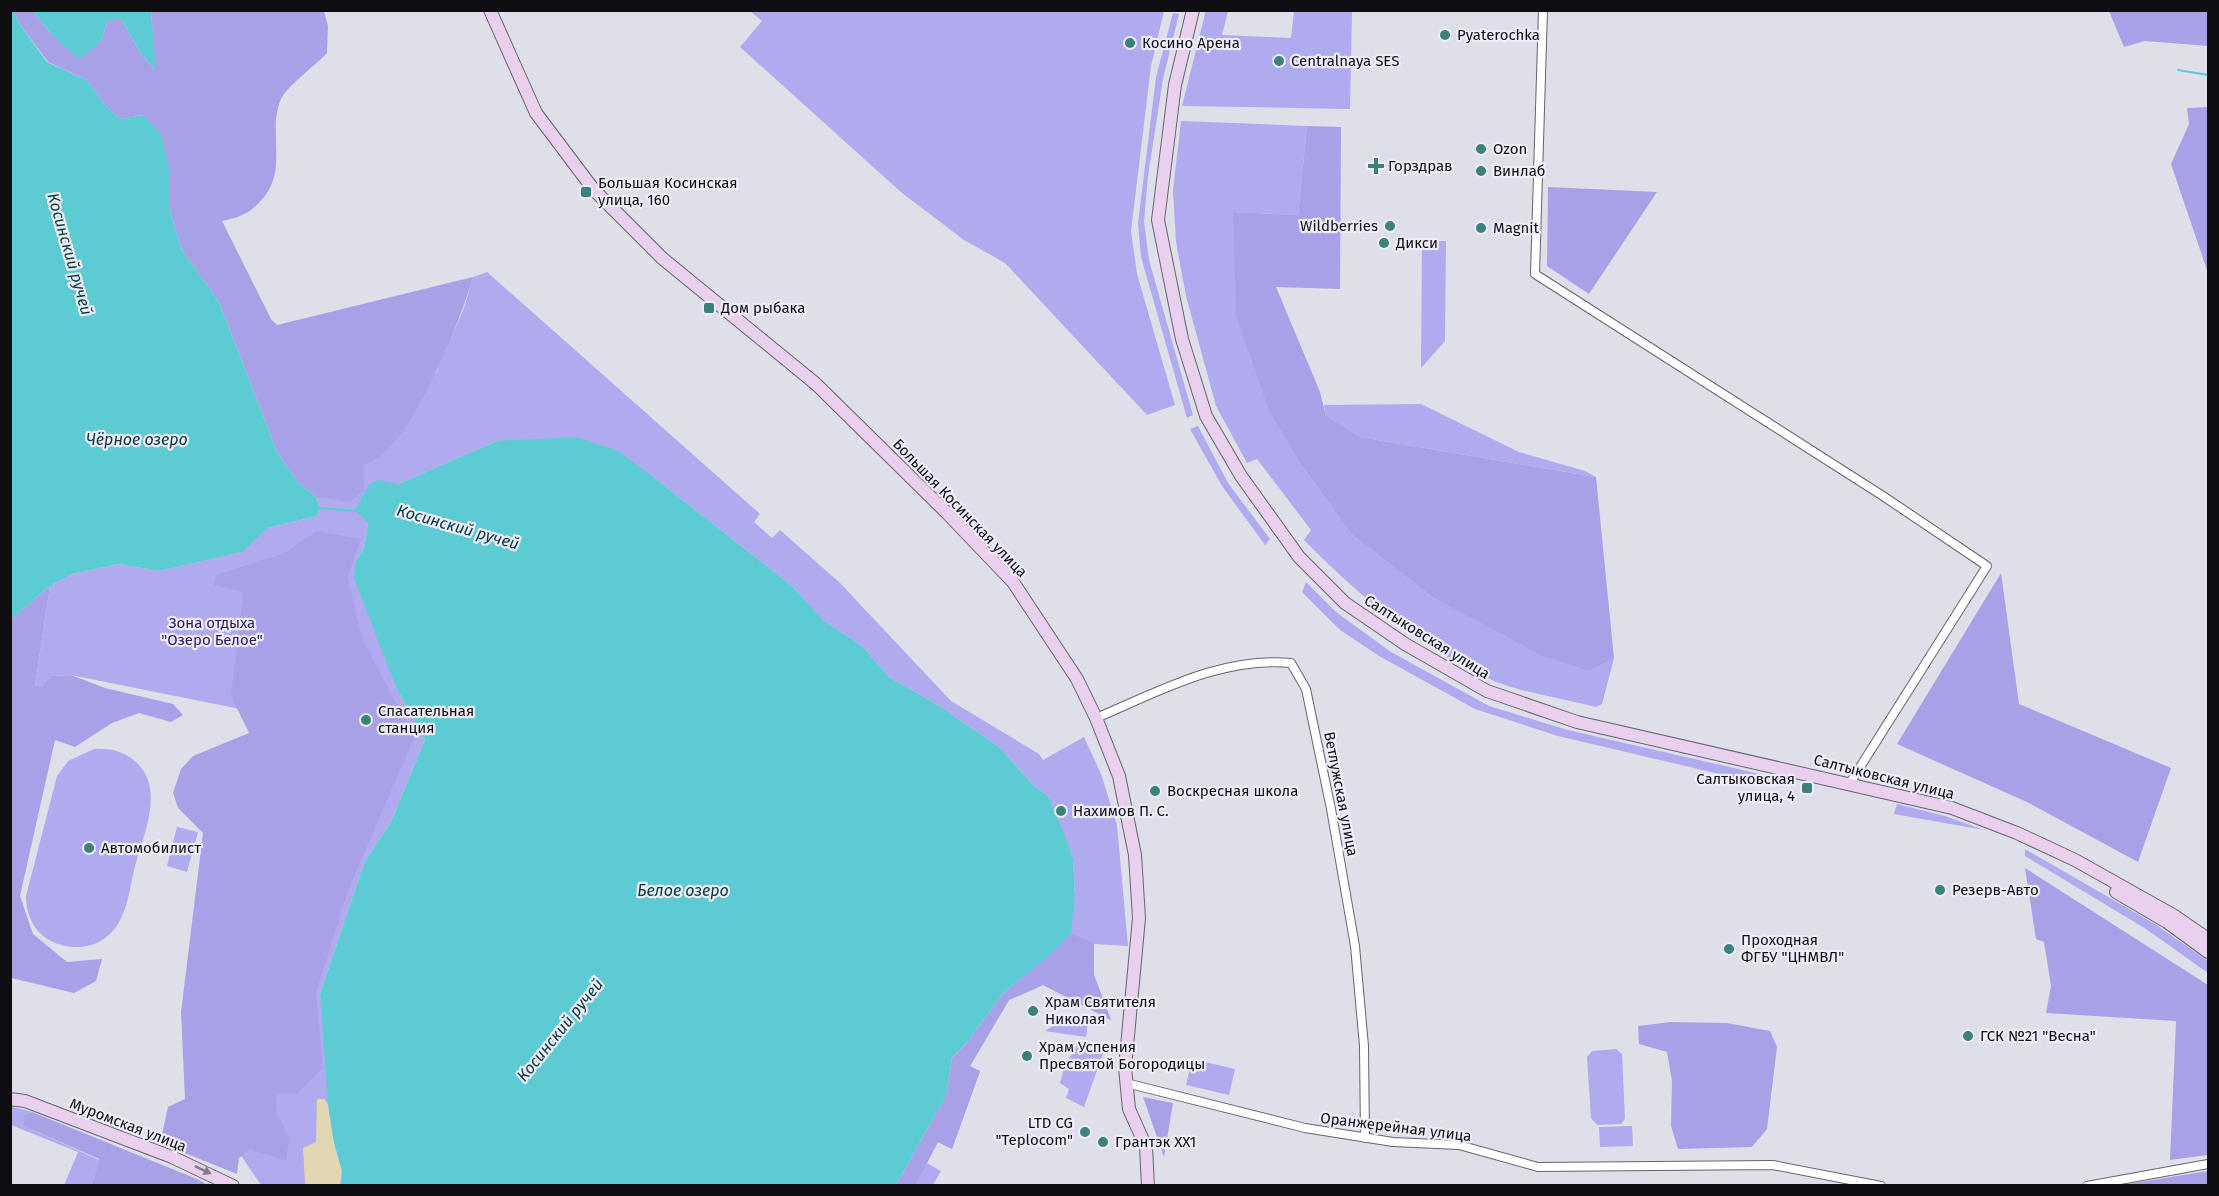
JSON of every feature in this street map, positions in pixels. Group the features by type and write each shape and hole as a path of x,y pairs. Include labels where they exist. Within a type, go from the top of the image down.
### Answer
{"main road":[{"name":"Большая Косинская улица","path":"490,10 536,113 594,190 662,258 816,384 1006,574 1077,679 1096,718 1119,776 1126,802 1138,883 1139,918 1125,1047 1126,1083 1130,1109 1146,1147 1148,1185"},
{"name":"Салтыковская улица","path":"1193,10 1175,85 1158,220 1167,277 1182,339 1206,416 1241,476 1309,568 1345,603 1405,644 1487,692 1577,722 1952,808 2017,833 2134,893 2173,915 2208,939"},
{"name":"Салтыковская улица","path":"2017,833 2167,922 2208,952"},
{"name":"Муромская улица","path":"10,1099 25,1101 165,1154 233,1185"}],"street":[{"path":"1543,11 1535,274 1883,496 1987,566 1850,783"},
{"name":"Ветлужская улица","path":"1096,718 1192,677 1244,664 1270,661 1291,663 1306,688 1331,809 1355,946 1364,1046 1365,1138"},
{"name":"Оранжерейная улица","path":"1126,1083 1305,1128 1365,1138 1459,1145 1538,1167 1773,1165 1881,1185"},
{"path":"2087,1185 2208,1164"}],"green space":[{"path":"1206,10 1228,11 1222,35 1291,38 1294,11 1352,11 1350,109 1182,106"},
{"path":"750,11 1164,11 1151,66 1131,231 1137,274 1175,405 1147,415 1005,263 964,240 902,193 740,47 762,21"},
{"path":"1173,13 1179,14 1163,79 1148,176 1144,222 1149,260 1193,415 1187,418 1141,257 1138,223 1156,77"},
{"path":"1181,121 1307,126 1298,215 1233,212 1303,467 1351,534 1432,597 1590,671 1614,658 1602,704 1596,707 1511,687 1455,662 1427,645 1374,605 1304,540 1311,530 1257,459 1247,463 1216,406 1186,296 1176,242 1173,190"},
{"path":"1422,241 1446,241 1445,341 1421,368"},
{"name":"Зона отдыха \"Озеро Белое\"","path":"487,272 760,514 754,522 772,538 780,530 840,583 951,701 1039,754 1043,760 1084,737 1101,774 1117,825 1128,946 1094,944 1094,975 1111,1020 1043,985 1009,1000 970,1066 980,1071 952,1149 938,1142 927,1163 941,1171 933,1185 896,1185 946,1096 1075,895 1073,858 1048,796 1034,786 999,747 941,707 889,677 862,646 824,621 792,586 652,476 497,441 398,484 368,523 364,549 356,560 396,687 425,740 391,822 365,861 320,994 334,1143 342,1171 342,1185 261,1185 219,1123 279,717 71,675 51,676 42,686 35,686 50,586 72,574 119,564 159,571 241,552 268,528 317,516 320,508 316,497 436,373 464,308 473,277"},
{"path":"1421,404 1519,452 1585,471 1596,477 1360,437 1326,417 1324,405"},
{"path":"1198,426 1228,483 1270,539 1265,545 1222,486 1190,429"},
{"path":"1306,582 1336,612 1391,652 1489,706 1568,730 1773,777 1770,786 1558,736 1475,709 1379,656 1340,630 1302,592"},
{"name":"Автомобилист","path":"94,749 116,751 136,762 145,773 149,785 150,812 121,919 105,938 90,945 75,947 51,941 40,933 29,916 26,896 57,776 68,761"},
{"path":"1897,804 1945,816 1984,830 1894,814"},
{"path":"177,827 198,832 187,872 167,866"},
{"path":"2025,849 2155,924 2208,961 2208,973 2146,929 2025,856"},
{"path":"1069,1015 1088,1022 1086,1037 1045,1031"},
{"path":"1078,1044 1105,1048 1084,1107 1066,1098 1069,1089 1060,1083 1065,1065"},
{"path":"1616,1049 1622,1054 1625,1119 1621,1124 1597,1125 1591,1118 1587,1057 1592,1051"},
{"path":"1192,1059 1235,1069 1229,1095 1186,1085"},
{"path":"10,1106 32,1112 24,1115 31,1129 99,1160 92,1185 64,1185 78,1152 11,1125"},
{"path":"1632,1126 1633,1146 1600,1147 1599,1127"}],"shaded area":[{"path":"14,11 33,11 53,36 101,42 108,20 122,20 141,54 155,69 151,11 324,11 328,26 327,53 289,88 281,99 277,111 276,162 271,186 250,211 222,221 271,319 277,325 473,277 445,352 416,411 399,436 381,455 364,465 364,490 350,502 316,497 299,483 278,454 219,302 182,250 170,211 170,170 143,115 120,119 107,107 87,80 48,62 19,23"},
{"path":"2109,11 2208,11 2208,46 2145,41 2124,47"},
{"path":"2208,107 2208,273 2171,164 2189,124 2187,108"},
{"path":"1307,126 1341,127 1340,289 1276,287 1320,392 1326,416 1360,437 1596,477 1614,658 1590,671 1543,656 1432,597 1351,534 1303,467 1269,410 1236,316 1233,212 1298,215"},
{"path":"1548,187 1657,192 1589,294 1547,266"},
{"path":"317,531 361,539 348,576 361,636 414,738 347,893 316,993 323,1068 297,1093 276,1094 277,1113 289,1137 286,1161 250,1149 239,1158 237,1174 160,1143 168,1107 185,1099 181,1012 203,833 178,808 173,793 181,769 193,756 249,733 231,696 243,592 214,585 216,575 285,553"},
{"path":"2001,573 2019,704 2171,768 2138,862 2027,802 1897,744"},
{"path":"50,586 35,686 42,686 51,676 71,675 105,688 173,704 183,715 171,722 139,713 112,723 75,747 55,740 20,896 33,934 67,962 102,959 96,981 74,993 11,978 11,619"},
{"path":"2025,868 2208,985 2208,1155 2170,1160 2176,1021 2046,1013 2051,986 2044,942 2036,939"},
{"path":"1071,934 1094,943 1094,975 1111,1020 1043,985 1009,1000 970,1066 980,1071 952,1149 938,1142 915,1185 896,1186 946,1096 952,1058 966,1044 1003,993 1049,956"},
{"path":"1671,1022 1727,1023 1770,1031 1777,1047 1767,1129 1752,1147 1678,1149 1671,1126 1672,1081 1667,1052 1639,1044 1638,1026"},
{"path":"1143,1097 1173,1103 1164,1157"},
{"path":"32,1112 208,1185 92,1185 99,1159 31,1129 24,1124 24,1115"},
{"path":"2208,1171 2208,1185 2122,1185"}],"sand":[{"path":"317,1099 324,1099 328,1104 334,1143 342,1171 340,1185 307,1185 305,1183 303,1148 316,1142"}],"water":[{"name":"Чёрное озеро","path":"14,10 19,23 47,62 87,80 107,107 120,119 143,115 161,134 170,170 170,211 182,250 219,302 278,454 299,483 316,497 320,508 317,516 268,528 242,552 159,571 119,564 72,574 50,586 11,619 10,11"},
{"path":"33,11 151,11 156,70 141,54 122,20 108,20 101,42 79,59 53,36"},
{"name":"Белое озеро","path":"576,437 618,451 792,586 824,621 862,646 889,677 941,707 999,747 1034,786 1048,796 1064,833 1073,858 1075,895 1071,934 1049,956 1003,993 966,1044 952,1058 946,1096 896,1185 342,1185 342,1171 334,1143 328,1104 320,994 365,861 391,822 425,740 396,687 354,578 356,560 364,549 368,523 355,510 369,485 378,480 398,484 497,441"}],"waterway":[{"path":"2178,70 2208,75"},
{"name":"Косинский ручей","path":"318,508 358,511"}],"place":[{"name":"Pyaterochka","path":"1445,35"},
{"name":"Косино Арена","path":"1130,43"},
{"name":"Centralnaya SES","path":"1279,61"},
{"name":"Ozon","path":"1481,149"},
{"name":"Горздрав","path":"1376,166"},
{"name":"Винлаб","path":"1481,171"},
{"name":"Большая Косинская улица, 160","path":"586,192"},
{"name":"Wildberries","path":"1390,226"},
{"name":"Magnit","path":"1481,228"},
{"name":"Дикси","path":"1384,243"},
{"name":"Дом рыбака","path":"709,308"},
{"name":"Спасательная станция","path":"366,720"},
{"name":"Салтыковская улица, 4","path":"1807,788"},
{"name":"Воскресная школа","path":"1155,791"},
{"name":"Нахимов П. С.","path":"1061,811"},
{"name":"Автомобилист","path":"89,848"},
{"name":"Резерв-Авто","path":"1940,890"},
{"name":"Проходная ФГБУ \"ЦНМВЛ\"","path":"1729,949"},
{"name":"Храм Святителя Николая","path":"1033,1011"},
{"name":"ГСК №21 \"Весна\"","path":"1968,1036"},
{"name":"Храм Успения Пресвятой Богородицы","path":"1027,1056"},
{"name":"LTD CG \"Teplocom\"","path":"1085,1132"},
{"name":"Грантэк ХХ1","path":"1103,1142"}]}
